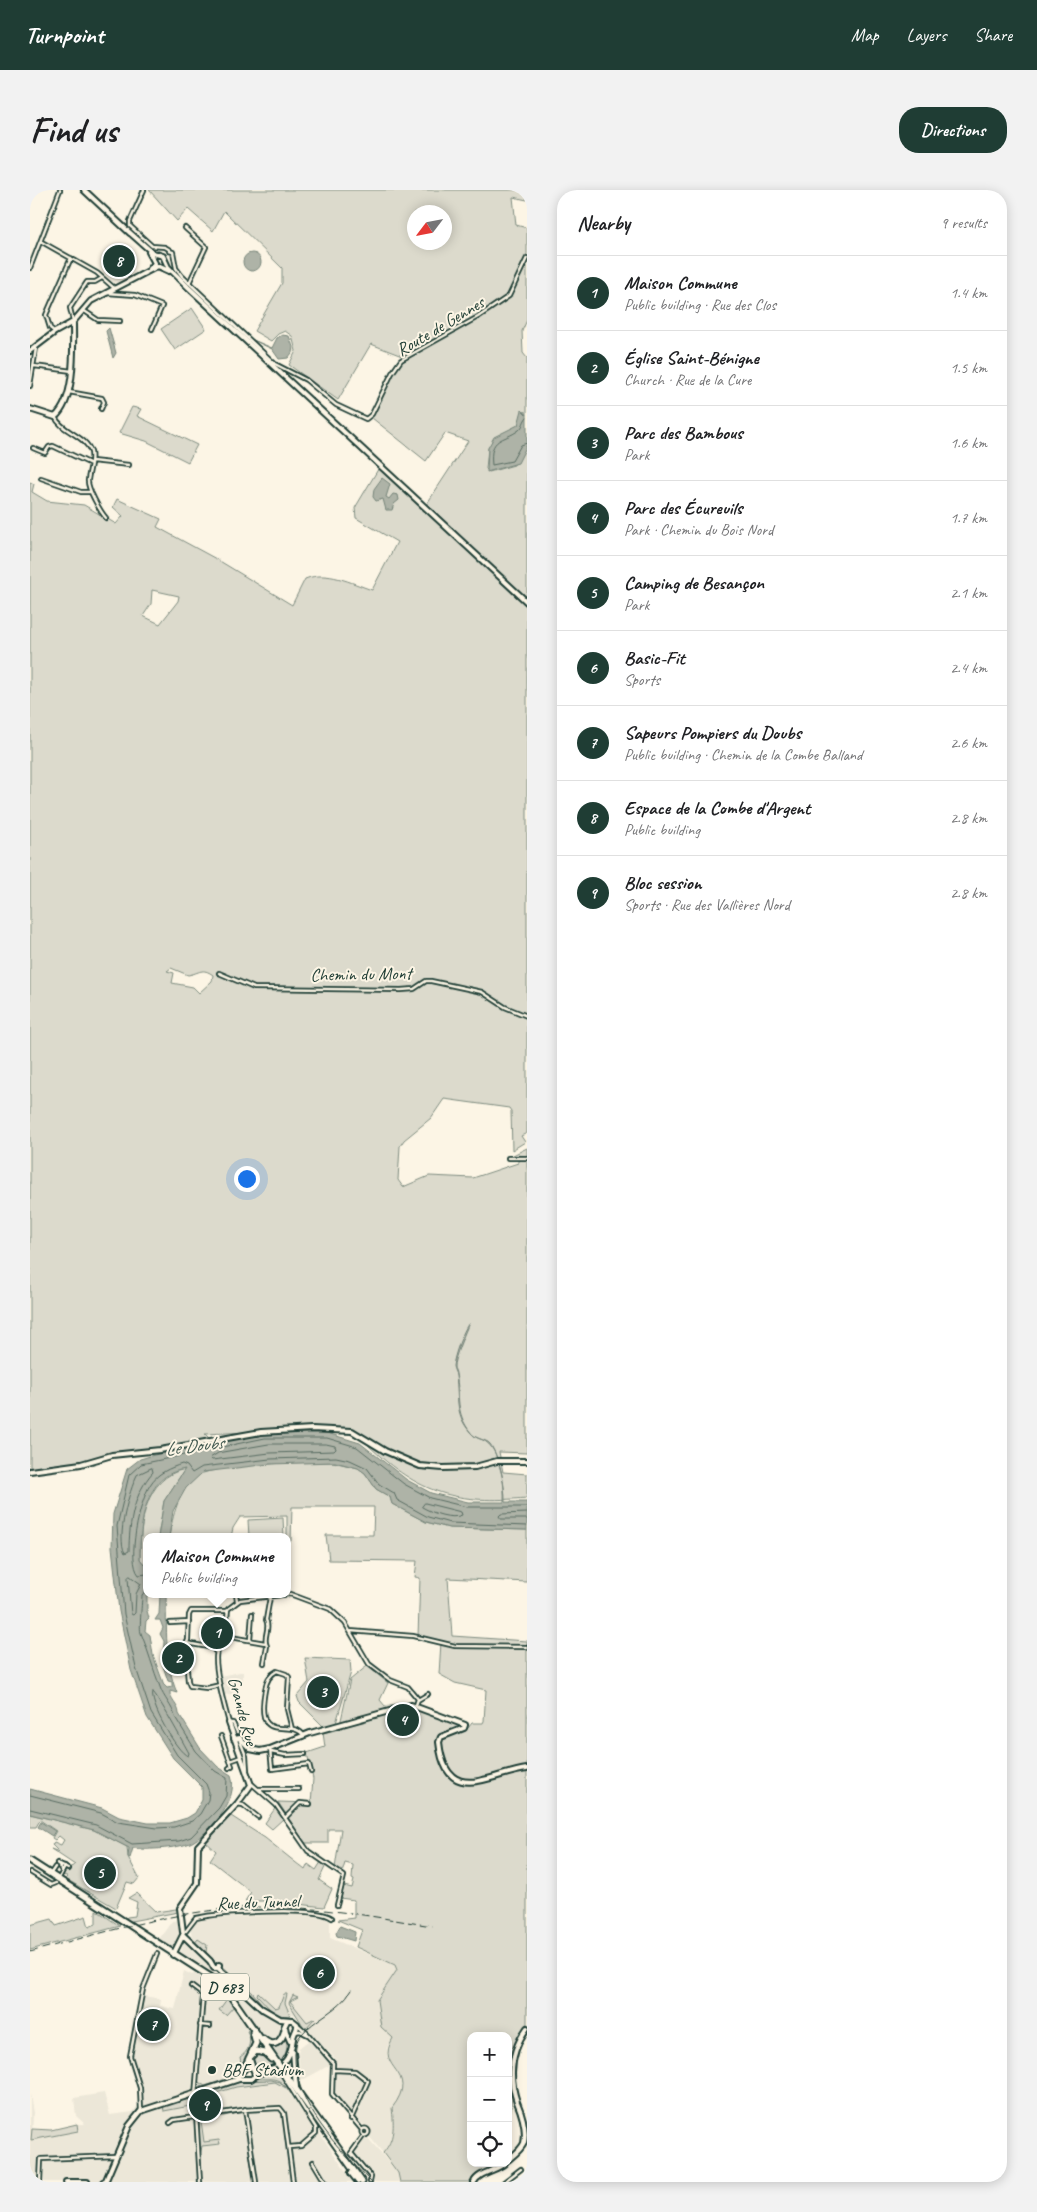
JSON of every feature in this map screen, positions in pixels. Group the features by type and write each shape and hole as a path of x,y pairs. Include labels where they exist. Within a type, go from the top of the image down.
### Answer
{"main road":[{"name":"D 683","path":"30,1862 37,1869 175,1953 222,1988 359,2182"},
{"name":"D 683","path":"30,1862 224,1985 279,2068 359,2182"},
{"path":"37,1869 50,1874"},
{"path":"245,2067 256,2042 248,2023"},
{"path":"256,2031 264,2040 272,2044 280,2041 285,2030"},
{"path":"254,2070 249,2063 250,2056 259,2051 267,2054 279,2068"}],"street":[{"path":"30,268 42,242 60,190"},
{"path":"84,190 527,602"},
{"path":"144,190 130,221 130,226 152,246 165,247 174,255 176,268 188,285"},
{"path":"185,228 206,247 188,285"},
{"path":"42,242 97,273 115,287 118,293"},
{"path":"30,351 55,332 73,322 94,299 150,270 170,251"},
{"path":"55,332 49,326 46,315 71,258"},
{"name":"Route de Gennes","path":"188,285 275,364 306,380 336,405 366,420 372,414 392,373 402,360 473,320 509,296 527,258"},
{"path":"55,417 65,406 72,371 73,322 70,308 87,282 102,278"},
{"path":"105,292 144,298 162,306 152,329"},
{"path":"83,310 98,320 120,321"},
{"path":"30,386 36,348"},
{"path":"30,356 34,358"},
{"path":"34,366 72,371"},
{"path":"68,392 102,398 104,402 101,409"},
{"path":"31,407 55,417 87,446 91,462 88,483 106,518"},
{"path":"33,448 44,453 52,446 91,462 129,465"},
{"path":"41,478 81,492 91,492"},
{"name":"Chemin du Mont","path":"219,973 254,988 414,989 426,980 482,992 505,1007 527,1016"},
{"path":"508,1158 527,1158"},
{"path":"30,1470 82,1464 112,1455 160,1450 261,1432 312,1428 346,1430 359,1434 385,1451 420,1466 443,1468 475,1467 498,1461 527,1462"},
{"path":"291,1594 327,1607 338,1616 350,1631 369,1664 390,1680 408,1687 417,1703 441,1716 465,1725 464,1728 443,1735 439,1742 444,1762 454,1776 464,1782 473,1783 527,1769"},
{"path":"216,1652 226,1636 227,1611 237,1601 262,1598"},
{"path":"264,1663 270,1598"},
{"path":"220,1685 207,1688 190,1686 186,1665 186,1643 188,1640 189,1614 195,1610 227,1611"},
{"path":"250,1640 252,1614"},
{"path":"170,1623 188,1622"},
{"path":"350,1631 413,1636 455,1646 527,1647"},
{"path":"226,1636 265,1643"},
{"path":"186,1643 218,1648"},
{"path":"214,1648 216,1652"},
{"name":"Grande Rue","path":"216,1652 220,1685 229,1723 251,1785"},
{"path":"169,1655 172,1665 186,1665"},
{"path":"292,1729 287,1709 289,1678 286,1674 277,1671 266,1682 263,1700 264,1716 268,1725 273,1728 300,1731 304,1736"},
{"path":"270,1750 304,1736 391,1709 417,1703 428,1694"},
{"path":"229,1723 233,1723 237,1732"},
{"path":"221,1736 232,1766 229,1768"},
{"path":"234,1739 240,1738 248,1748 254,1750 270,1750 285,1755 305,1754"},
{"path":"240,1741 246,1756 246,1771"},
{"path":"270,1750 272,1769 309,1764 311,1772"},
{"path":"230,1761 241,1758"},
{"path":"251,1785 299,1789"},
{"path":"251,1785 237,1804 198,1846 197,1884 180,1908 182,1924 190,1941 213,1964 218,1963 218,1968 261,2008 280,2021 290,2042 289,2056"},
{"path":"251,1785 272,1801 286,1817 308,1851 344,1875 345,1879 337,1906"},
{"path":"286,1817 300,1802 310,1804"},
{"path":"237,1804 243,1805 258,1817"},
{"path":"50,1874 57,1866"},
{"path":"57,1866 67,1868 62,1871 59,1878"},
{"path":"57,1866 62,1871"},
{"path":"30,1872 51,1885 56,1883"},
{"name":"Rue du Tunnel","path":"186,1933 196,1918 230,1914 298,1912 328,1915 332,1918"},
{"path":"175,1953 186,1933"},
{"path":"175,1953 186,1933"},
{"path":"142,2111 140,2088 130,2056 143,1989 156,1954"},
{"path":"190,2095 195,2085 202,1995 191,1986"},
{"path":"261,2008 287,2021 293,2021 331,2059 334,2070 332,2094 364,2135"},
{"path":"285,2030 287,2021"},
{"path":"228,2084 242,2073 245,2067 262,2073 282,2064 289,2056 297,2024"},
{"path":"200,2025 210,2026"},
{"path":"512,2155 524,2141 525,2123 515,2095 511,2070 516,2050 527,2028"},
{"path":"285,2030 300,2031 310,2036"},
{"path":"292,2043 295,2083 306,2104"},
{"path":"279,2068 316,2128 316,2134 301,2146 289,2147"},
{"path":"106,2181 132,2120 142,2111 245,2078 251,2079 254,2070"},
{"path":"334,2070 354,2070 368,2081 351,2119"},
{"path":"242,2073 245,2078"},
{"path":"195,2085 198,2089 204,2091"},
{"path":"195,2104 204,2091"},
{"path":"190,2095 195,2104 200,2182"},
{"path":"190,2095 195,2104"},
{"path":"170,2123 174,2120 245,2110 283,2109 293,2182"},
{"path":"245,2110 256,2182"},
{"path":"362,2130 368,2130 351,2153 371,2176 370,2182"},
{"path":"40,2182 41,2159 116,2156"},
{"path":"313,2162 325,2182"},
{"path":"474,2182 477,2177 500,2167"},
{"path":"504,2182 521,2169"},
{"path":"66,2182 87,2182"}],"shaded area":[{"path":"149,190 527,190 527,200 513,197 516,225 527,228 527,254 513,287 504,298 466,322 402,356 371,344 338,400 289,365 296,351 292,336 285,331 278,334 271,341 254,331 282,283 282,268 224,211 213,231 188,209 177,221"},
{"path":"527,260 527,320 522,331 523,353 527,358 527,415 525,411 518,425 491,443 488,448 486,469 489,472 514,465 527,445 527,599 426,505 468,441 445,433 426,461 372,418 394,373 402,362 505,301 513,293"},
{"path":"192,308 206,329 175,350 161,329"},
{"path":"132,407 141,409 137,416 197,445 188,462 146,441 119,433"},
{"path":"380,466 516,597 527,604 527,1133 521,1136 525,1142 512,1150 511,1111 509,1108 444,1099 431,1118 404,1140 400,1146 398,1180 403,1187 429,1176 473,1178 518,1163 518,1157 513,1157 513,1155 527,1148 527,1453 499,1452 503,1472 527,1474 527,1498 480,1499 460,1497 423,1485 387,1462 368,1445 368,1438 356,1431 349,1433 314,1429 205,1434 210,1439 100,1457 78,1463 30,1468 30,482 34,484 32,492 47,501 84,505 116,524 123,516 113,507 117,499 161,519 157,527 218,560 292,605 305,579 313,577 339,578 372,590 397,542 356,518 355,508","holes":["152,590 179,596 178,601 160,624 143,616 151,604","171,968 188,975 206,971 213,975 212,981 199,993 193,987 172,983 174,973 167,971"]},
{"path":"333,1462 358,1468 365,1473 376,1489 390,1497 392,1504 426,1522 449,1528 527,1530 527,1582 448,1578 452,1636 527,1641 527,2027 512,2061 512,2032 467,2032 467,2167 495,2167 472,2178 472,2182 400,2182 398,2173 383,2153 392,2137 392,2108 400,2095 402,2085 400,2077 389,2057 388,2049 393,2038 381,2027 377,2000 397,1970 395,1965 356,1947 362,1930 338,1920 354,1918 354,1900 340,1898 344,1886 352,1888 354,1880 352,1879 353,1865 345,1863 342,1873 335,1868 341,1829 328,1829 328,1843 305,1843 278,1802 311,1803 313,1779 307,1753 325,1747 323,1733 339,1729 350,1680 367,1666 388,1683 380,1700 385,1706 401,1703 468,1728 472,1723 483,1723 484,1721 486,1690 455,1683 439,1674 441,1642 418,1636 420,1578 415,1577 417,1561 329,1560 326,1535 373,1535 374,1507 292,1507 291,1541 291,1533 287,1533 287,1516 240,1517 232,1533 170,1533 180,1497 189,1483 202,1473 265,1464"},
{"path":"185,1469 164,1501 159,1533 143,1533 143,1564 140,1559 140,1545 143,1518 147,1504 161,1482 171,1474"},
{"path":"283,1518 284,1533 249,1533 248,1520"},
{"path":"305,1658 350,1660 351,1672 336,1723 324,1727 299,1702 297,1696 309,1682"},
{"path":"243,1672 243,1682 235,1682 238,1693 225,1695 220,1676"},
{"path":"276,1807 284,1818 272,1829 265,1823"},
{"path":"30,1814 94,1830 127,1847 128,1857 139,1878 134,1884 127,1882 116,1908 66,1879 67,1876 61,1875 64,1870 75,1865 51,1849 59,1852 52,1845 54,1842 61,1845 64,1840 59,1836 55,1840 52,1838 56,1831 40,1820 36,1827 30,1827"},
{"path":"231,1816 265,1838 305,1870 308,1864 316,1870 321,1862 326,1865 319,1880 332,1889 324,1907 273,1901 245,1901 251,1892 210,1860 216,1851 205,1841"},
{"path":"136,1893 156,1912 176,1909 178,1912 126,1922 124,1920 127,1917 135,1916 137,1902 128,1898"},
{"path":"96,1910 120,1926 30,1950 30,1925 52,1919 56,1926 86,1916 89,1927 96,1924"},
{"path":"306,1914 325,1916 330,1921 330,1938 395,1965 397,1970 377,2000 393,2038 387,2048 388,2058 402,2081 401,2096 392,2108 394,2129 392,2138 383,2153 369,2136 368,2127 353,2118 351,2121 333,2100 330,2092 333,2068 336,2066 334,2057 303,2027 297,2015 289,2014 283,2016 280,2022 282,2035 274,2044 264,2039 223,1982 180,1953 185,1942 189,1944 192,1941 191,1930 201,1918"},
{"path":"179,1920 180,1935 173,1947 170,1948 157,1942 172,1921"},
{"path":"198,1939 207,1945 206,1952 215,1961 194,1944"},
{"path":"221,1965 252,1992 268,2011 220,1967"},
{"path":"184,1971 192,1975 195,1972 215,1984 229,1999 253,2035 244,2065 237,2078 238,2082 271,2080 283,2084 293,2098 295,2097 353,2182 30,2182 30,2094 33,2113 32,2140 78,2131 77,2124 85,2124 76,2116 74,2098 104,2093 110,2115 133,2112 138,2105 137,2089 129,2066 129,2060 140,1995 161,1999 160,2006 175,2009"},
{"path":"258,1992 275,2008 279,2007 284,1994 287,1994 285,2003 290,2015 285,2016 276,2013 257,1995"},
{"path":"293,1995 298,1997 290,2001"},
{"path":"227,1999 234,2006 226,2015 219,2010"},
{"path":"290,2001 307,2022 315,2018 305,2029 289,2003"},
{"path":"250,2029 255,2039 238,2076 211,2086 197,2087 197,2081 205,2086 230,2077 239,2069 240,2057 250,2043 247,2031"},
{"path":"284,2036 287,2044 283,2058 285,2060 279,2063 267,2045"},
{"path":"309,2040 327,2058 330,2065 301,2081 298,2052 299,2048"},
{"path":"256,2053 267,2055 274,2066 257,2070 251,2064 252,2055"},
{"path":"292,2054 294,2082 283,2066 289,2061"},
{"path":"276,2070 291,2094 280,2081 256,2079"},
{"path":"271,2080 280,2082 286,2088 275,2082 236,2087 206,2096 196,2107 197,2100 201,2096 243,2081"},
{"path":"189,2099 193,2104 195,2115 193,2117 189,2116 193,2115 190,2106 164,2111 163,2106"},
{"path":"233,2114 201,2121 204,2142 219,2140 220,2144 202,2146 200,2156 199,2120"},
{"path":"77,2124 78,2131 31,2140 32,2129 51,2130"},
{"path":"364,2136 367,2137 398,2173 400,2182 375,2182 353,2151"}],"water":[{"path":"248,253 256,253 261,258 259,269 248,271 243,266 243,258"},
{"path":"109,328 116,353 113,358 106,331"},
{"path":"282,335 289,336 293,347 292,353 288,358 279,359 272,349 253,340 272,348 277,338"},
{"path":"522,410 527,415 527,445 518,463 487,472 488,448 494,437 518,425"},
{"path":"382,478 390,484 386,497 389,499 393,494 398,495 399,500 394,504 392,510 386,510 383,499 376,501 373,497 374,489"},
{"path":"469,1323 454,1367 456,1373 460,1411 470,1432 462,1420 460,1413 458,1399 456,1375 453,1366 459,1343"},
{"path":"268,1433 327,1433 360,1443 407,1480 431,1493 468,1502 504,1502 504,1489 505,1502 527,1502 527,1530 449,1528 426,1522 392,1504 390,1497 376,1489 365,1473 358,1468 335,1462 270,1464 203,1472 186,1488 173,1511 170,1533 159,1533 164,1501 185,1469 171,1473 160,1481 152,1491 147,1504 141,1532 140,1559 143,1563 143,1598 147,1598 149,1618 146,1621 145,1631 150,1635 153,1655 164,1685 167,1688 172,1687 172,1682 168,1681 163,1666 164,1641 160,1634 163,1628 160,1620 155,1620 159,1614 160,1598 166,1598 168,1657 177,1693 170,1691 170,1694 179,1714 200,1748 218,1767 231,1775 231,1794 228,1803 209,1829 194,1841 164,1848 133,1848 130,1858 128,1857 129,1848 94,1830 30,1814 30,1789 102,1808 119,1817 148,1823 170,1823 187,1818 195,1813 202,1800 202,1787 173,1758 147,1717 131,1670 119,1611 112,1547 113,1514 127,1469 140,1459 154,1455"},
{"path":"41,1822 55,1831 52,1836 38,1827"},
{"path":"340,1926 355,1932 354,1941 337,1936 336,1933"}],"tram line":[{"path":"351,1990 334,2009 313,2024 299,2038 295,2054 296,2072 302,2090 320,2124 345,2155 371,2182"}],"railway":[{"path":"30,1952 144,1922 232,1908 305,1908 432,1926"}],"place":[{"name":"Espace de la Combe d'Argent","path":"119,261"},
{"name":"Maison Commune","path":"217,1633"},
{"name":"Église Saint-Bénigne","path":"178,1658"},
{"name":"Parc des Bambous","path":"323,1692"},
{"name":"Parc des Écureuils","path":"403,1720"},
{"name":"Camping de Besançon","path":"100,1873"},
{"name":"Basic-Fit","path":"319,1973"},
{"name":"Sapeurs Pompiers du Doubs","path":"153,2025"},
{"name":"BBF Stadium","path":"212,2070"},
{"name":"Bloc session","path":"205,2105"}],"water label":[{"name":"Le Doubs","path":"194,1445"}]}
